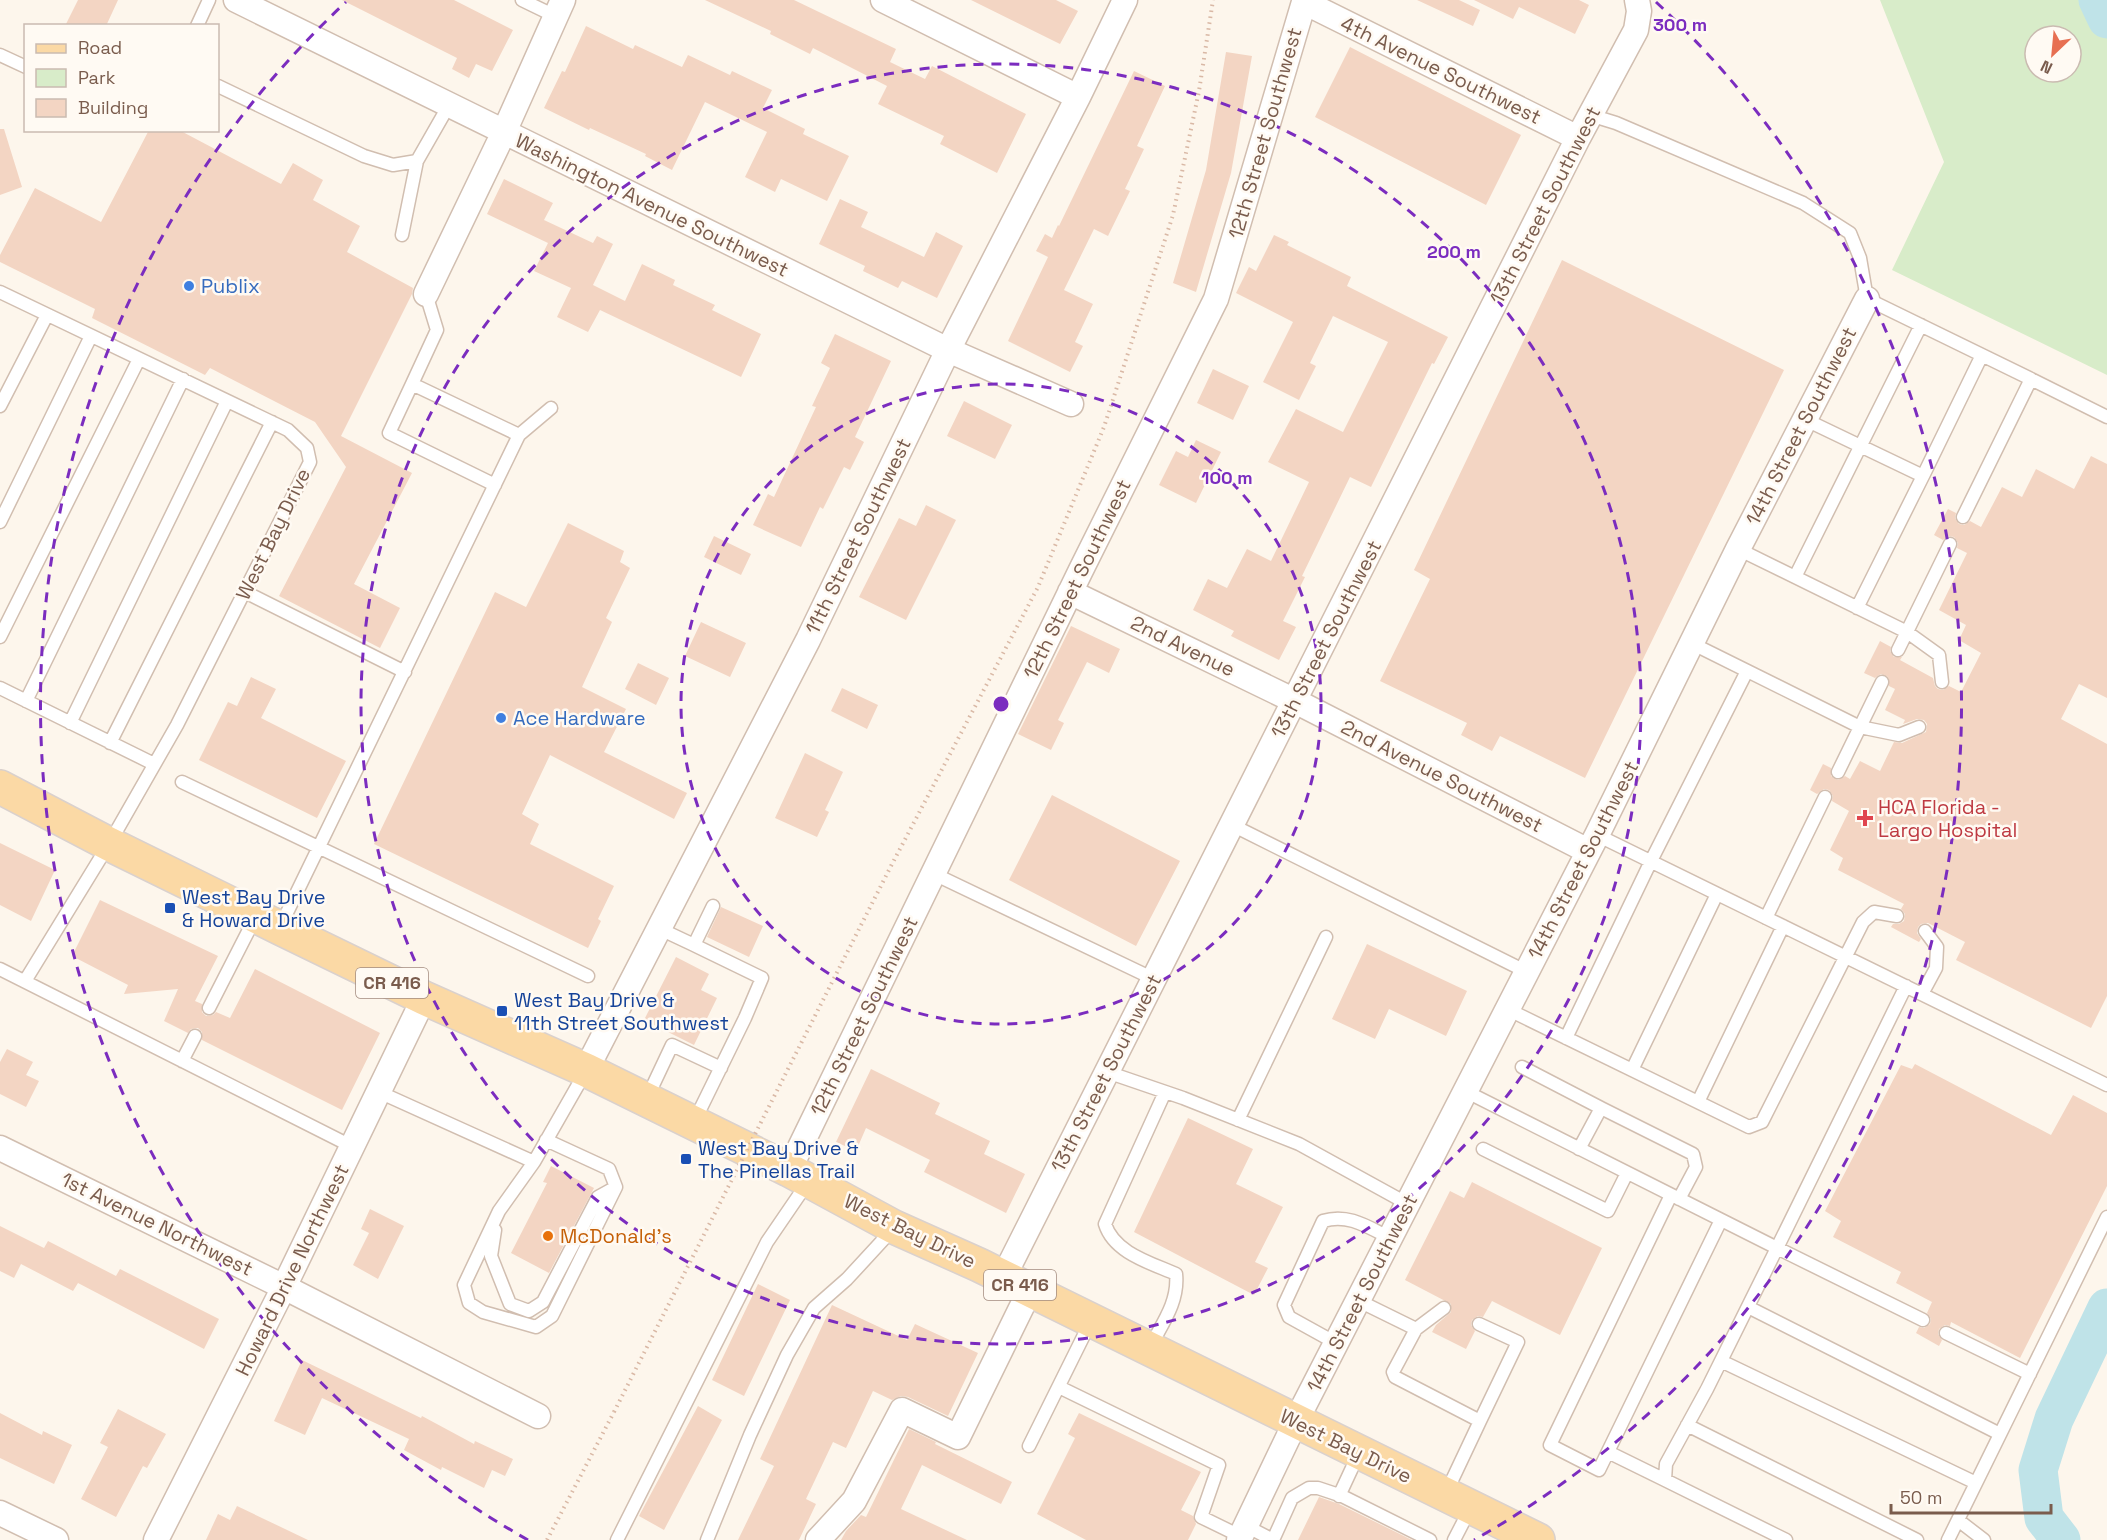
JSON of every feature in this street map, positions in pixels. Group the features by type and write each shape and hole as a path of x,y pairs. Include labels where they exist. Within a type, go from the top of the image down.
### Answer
{"main road":[{"name":"West Bay Drive","path":"0,787 109,844 268,922 424,998 646,1100 799,1176 894,1227 1017,1283 1538,1540"}],"street":[{"name":"Washington Avenue Southwest","path":"236,0 948,350 1071,404"},
{"path":"883,0 1078,97"},
{"name":"11th Street Southwest","path":"586,1071 808,640 948,350 1078,97 1125,0"},
{"name":"13th Street Southwest","path":"818,1540 854,1501 902,1410 958,1437 1017,1283 1107,1072 1578,138 1636,30 1637,0"},
{"name":"4th Avenue Southwest","path":"1304,2 1578,138"},
{"name":"12th Street Southwest","path":"799,1176 934,874 1070,592 1216,299 1304,2"},
{"path":"426,294 504,132 559,8"},
{"name":"14th Street Southwest","path":"1242,1534 1296,1421 1593,843 1738,549 1867,298"},
{"name":"2nd Avenue","path":"1070,592 1295,701"},
{"name":"2nd Avenue Southwest","path":"1295,701 1593,843"},
{"name":"Howard Drive Northwest","path":"156,1540 284,1287 424,998"},
{"name":"1st Avenue Northwest","path":"0,1148 284,1287 538,1416"},
{"path":"0,1513 56,1540"}],"lane":[{"path":"198,24 209,0"},
{"path":"522,0 559,8"},
{"path":"0,55 24,66"},
{"path":"219,86 364,156 393,165 417,161"},
{"path":"402,236 417,161 449,105"},
{"path":"1590,115 1616,123 1803,202 1850,233 1860,258 1867,298 2107,417"},
{"name":"West Bay Drive","path":"1,293 288,430 307,448 310,462 245,592 154,764 109,844 25,981"},
{"path":"426,294 437,330 389,433 495,485"},
{"path":"0,406 47,315"},
{"path":"1796,577 1921,325"},
{"path":"0,522 91,336"},
{"path":"1857,608 1982,355"},
{"path":"0,637 139,359"},
{"path":"1963,517 2031,379"},
{"path":"26,701 183,380"},
{"path":"412,384 519,435"},
{"path":"70,723 227,401"},
{"path":"209,1008 320,848 519,435 552,408"},
{"path":"1804,419 1923,476"},
{"path":"110,743 272,422"},
{"path":"1898,650 1950,544"},
{"path":"1738,549 1907,632 1939,656 1942,682"},
{"path":"245,592 405,672"},
{"path":"1691,644 1860,727 1899,735 1919,728"},
{"path":"1566,1038 1651,861 1747,671"},
{"path":"1838,772 1882,682"},
{"path":"0,688 154,764"},
{"path":"182,782 588,976"},
{"path":"1766,918 1825,797"},
{"path":"1232,825 1527,972"},
{"path":"1593,843 1651,861 2107,1085"},
{"path":"934,874 1154,979"},
{"path":"1632,1070 1718,894"},
{"path":"694,945 713,906"},
{"path":"1508,1009 1749,1127 1762,1122 1863,922 1874,912 1897,916"},
{"path":"1698,1102 1783,926"},
{"path":"660,929 762,978 693,1124"},
{"path":"1922,994 1936,968 1937,947 1925,931"},
{"path":"1238,1120 1326,937"},
{"path":"0,969 353,1147"},
{"path":"1665,1480 1665,1464 1721,1361 1778,1248 1906,986"},
{"path":"182,1061 195,1036"},
{"path":"646,1100 672,1045 721,1068"},
{"path":"1522,1067 1693,1154 1696,1167 1675,1197 1550,1446 1599,1470 1721,1220"},
{"path":"546,1140 609,1169 616,1187 552,1316 536,1327 483,1312 469,1304 464,1286 499,1211 534,1162 546,1140 586,1071"},
{"path":"1107,1072 1299,1144 1408,1204"},
{"path":"1465,1091 1923,1320"},
{"path":"379,1092 534,1162"},
{"path":"1150,1348 1174,1301 1177,1287 1176,1274 1130,1253 1109,1236 1105,1224 1165,1092"},
{"path":"1580,1149 1601,1108"},
{"path":"1483,1149 1608,1211 1627,1173"},
{"path":"617,1540 799,1176"},
{"path":"499,1211 491,1256 510,1304 529,1311 543,1302 597,1197 616,1187"},
{"path":"1336,1343 1289,1317 1284,1305 1323,1221 1335,1217 1354,1220 1390,1238"},
{"path":"1948,1540 2107,1217"},
{"path":"707,1540 750,1435 787,1355 814,1308 847,1279 894,1227"},
{"path":"1359,1301 1416,1329"},
{"path":"1748,1307 2000,1434"},
{"path":"1444,1308 1416,1329 1393,1372 1395,1377 1480,1421"},
{"path":"1029,1446 1092,1320"},
{"path":"1454,1540 1458,1501 1480,1421 1518,1342 1479,1324"},
{"path":"1946,1333 2030,1374"},
{"path":"1721,1361 1976,1483"},
{"path":"1059,1387 1219,1465 1201,1517 1242,1534 1273,1540 1292,1498 1310,1488 1318,1488 1430,1540"},
{"path":"1687,1425 1917,1540"},
{"path":"1339,1496 1359,1452"},
{"path":"1608,1452 1786,1540"},
{"path":"1958,1520 1984,1540"}],"path":[{"path":"547,1540 891,866 1038,587 1104,427 1173,215 1199,91 1213,0"}],"green space":[{"path":"1880,0 2107,0 2107,375 1892,270 1944,162"}],"building":[{"path":"78,0 118,0 107,24 66,24"},
{"path":"342,0 454,0 513,30 492,71 476,64 469,78 452,69 457,58"},
{"path":"705,0 794,0 896,49 890,62 925,79 932,66 1026,114 997,173 940,144 944,136 878,104 887,86 813,48 810,54 770,34 771,31"},
{"path":"971,0 1056,0 1078,11 1060,44"},
{"path":"1417,0 1459,0 1480,10 1473,26"},
{"path":"1474,0 1579,0 1589,5 1575,34 1519,7 1513,19"},
{"path":"586,26 633,49 635,45 682,67 688,55 730,75 732,71 772,90 763,108 805,129 803,134 849,156 827,201 781,179 775,192 745,177 767,132 705,102 672,170 645,156 646,154 544,108 562,71 565,72"},
{"path":"1350,47 1521,135 1486,205 1315,117"},
{"path":"1226,52 1252,56 1231,173 1196,292 1173,283 1206,170"},
{"path":"1134,71 1165,86 1137,146 1144,149 1125,189 1130,191 1108,236 1094,229 1064,290 1093,304 1075,342 1083,346 1070,372 1008,341 1048,257 1036,251 1045,234 1052,238 1059,226"},
{"path":"0,129 4,129 22,187 0,195"},
{"name":"Publix","path":"148,132 183,132 281,184 293,163 323,180 313,200 360,226 347,252 413,288 341,436 412,473 354,584 400,608 380,648 279,596 346,467 315,422 210,368 205,375 92,318 95,309 0,262 0,255 35,188 101,222"},
{"path":"504,179 553,203 544,220 593,243 597,236 613,244 593,285 625,301 642,264 675,280 673,285 715,305 712,310 761,334 741,377 600,310 588,332 557,317 571,288 534,271 548,243 487,214"},
{"path":"840,199 868,212 861,227 924,257 936,232 963,246 937,298 902,281 898,288 863,271 865,266 819,244"},
{"path":"1274,235 1289,242 1287,245 1351,277 1347,286 1448,337 1434,364 1432,363 1371,487 1350,477 1283,621 1296,627 1279,660 1231,636 1234,631 1193,610 1208,579 1227,588 1247,549 1271,561 1309,482 1268,462 1296,409 1343,432 1388,342 1333,316 1310,363 1316,366 1299,400 1263,382 1293,322 1236,293 1249,267 1256,271"},
{"path":"1562,260 1784,370 1585,778 1500,736 1492,751 1461,735 1467,723 1380,681 1430,579 1414,570"},
{"path":"835,334 891,361 855,437 864,442 850,470 844,467 823,509 820,507 801,547 753,525 768,494 774,497 816,407 812,406 830,368 821,363"},
{"path":"1213,369 1249,386 1233,420 1197,403"},
{"path":"964,401 1012,425 995,459 947,436"},
{"path":"1196,440 1221,452 1196,503 1159,485 1176,451 1188,457"},
{"path":"2091,456 2107,464 2107,698 2079,684 2061,719 2107,744 2107,996 2091,1028 1956,960 1965,942 1928,923 1918,927 1917,933 1921,939 1919,942 1891,927 1893,924 1904,921 1905,914 1901,909 1904,904 1838,870 1843,858 1830,850 1849,811 1832,801 1833,796 1829,790 1824,789 1817,794 1810,790 1823,764 1831,768 1831,776 1838,780 1845,776 1850,779 1860,761 1880,771 1894,742 1902,743 1926,732 1927,724 1924,720 1917,719 1903,724 1905,720 1885,710 1895,689 1889,686 1888,677 1881,674 1875,678 1864,673 1880,641 1891,647 1890,651 1894,657 1902,657 1900,660 1933,678 1935,686 1943,690 1949,686 1961,692 1981,653 1959,640 1966,625 1939,610 1967,553 1957,548 1958,543 1954,537 1949,536 1943,540 1934,535 1948,509 1956,513 1955,518 1959,524 1964,525 1970,521 1981,527 2002,487 2022,497 2036,469 2074,489"},
{"path":"926,505 956,520 906,620 859,597 899,518 916,526"},
{"name":"Ace Hardware","path":"568,523 624,551 620,562 630,568 606,618 612,622 582,687 626,709 604,752 687,793 674,819 550,755 522,814 539,824 530,844 614,886 598,919 601,921 588,948 374,844 495,592 526,607"},
{"path":"714,536 751,554 741,575 704,557"},
{"path":"701,622 746,643 730,677 685,656"},
{"path":"1071,626 1120,649 1109,673 1087,662 1058,720 1064,723 1051,750 1018,734"},
{"path":"638,663 669,678 656,705 625,689"},
{"path":"251,677 276,689 261,718 346,761 317,818 199,760 228,702 237,706"},
{"path":"842,688 878,705 867,729 831,711"},
{"path":"805,753 843,772 825,810 829,812 817,837 775,818"},
{"path":"1052,795 1180,861 1136,946 1009,880"},
{"path":"0,843 55,870 31,921 0,905"},
{"path":"100,900 218,956 195,1001 202,1004 202,1012 206,1016 216,1012 230,1018 255,969 380,1033 342,1110 202,1040 202,1032 198,1028 191,1029 188,1033 164,1021 178,989 124,994 128,985 72,956"},
{"path":"721,907 763,926 749,957 707,937"},
{"path":"1367,944 1467,991 1446,1036 1389,1009 1375,1039 1332,1019"},
{"path":"676,957 709,974 701,990 717,998 694,1045 644,1020"},
{"path":"7,1049 33,1062 26,1075 39,1081 26,1107 0,1094 0,1062"},
{"path":"1915,1064 2051,1135 2073,1095 2107,1113 2107,1186 2020,1358 1951,1322 1950,1326 1945,1325 1939,1329 1938,1334 1942,1340 1939,1346 1916,1333 1919,1327 1924,1328 1930,1324 1931,1319 1927,1313 1932,1302 1896,1283 1901,1272 1833,1237 1841,1221 1825,1211 1901,1065 1912,1069"},
{"path":"871,1069 940,1103 935,1114 990,1141 984,1154 1025,1174 1006,1213 924,1172 930,1160 866,1128 856,1151 836,1142"},
{"path":"1188,1118 1253,1149 1236,1184 1283,1207 1255,1262 1268,1268 1254,1295 1134,1232"},
{"name":"McDonald's","path":"551,1166 594,1188 549,1273 511,1253 547,1183 543,1182"},
{"path":"1472,1182 1602,1248 1560,1335 1492,1301 1483,1317 1478,1316 1472,1320 1471,1325 1475,1331 1466,1349 1432,1332 1436,1325 1451,1312 1451,1304 1405,1280 1450,1191 1464,1198"},
{"path":"370,1209 404,1226 378,1279 353,1265 369,1233 361,1229"},
{"path":"0,1226 44,1248 48,1241 116,1276 120,1269 219,1319 204,1349 78,1283 73,1291 21,1264 14,1278 0,1271"},
{"path":"758,1284 790,1300 744,1396 712,1380"},
{"path":"832,1305 907,1340 915,1324 978,1353 948,1416 908,1397 901,1396 892,1400 873,1391 846,1448 833,1442 806,1499 816,1504 799,1540 738,1540 774,1466 760,1459"},
{"path":"302,1360 421,1418 422,1416 474,1444 475,1441 513,1459 505,1476 492,1470 484,1488 442,1467 441,1470 404,1450 409,1439 322,1398 305,1435 274,1421"},
{"path":"698,1406 722,1420 664,1530 639,1516"},
{"path":"118,1409 166,1434 147,1468 143,1466 116,1517 81,1499 108,1447 100,1443"},
{"path":"0,1413 42,1435 43,1431 72,1445 54,1484 0,1458"},
{"path":"1079,1413 1201,1472 1181,1510 1193,1516 1196,1524 1188,1540 1086,1540 1037,1514 1075,1438 1068,1434"},
{"path":"909,1429 1012,1482 1001,1504 922,1465 901,1509 967,1540 841,1540 861,1515 866,1517"},
{"path":"1319,1497 1339,1504 1412,1540 1298,1540"},
{"path":"237,1506 308,1540 206,1540 218,1514 230,1520"}],"waterway":[{"path":"2098,0 2107,19"},
{"path":"2061,1540 2044,1518 2038,1470 2054,1419 2107,1308"}],"place":[{"name":"Publix","path":"189,286"},
{"name":"Ace Hardware","path":"501,718"},
{"name":"HCA Florida - Largo Hospital","path":"1865,818"},
{"name":"West Bay Drive & Howard Drive","path":"170,908"},
{"name":"West Bay Drive & 11th Street Southwest","path":"502,1011"},
{"name":"West Bay Drive & The Pinellas Trail","path":"686,1159"},
{"name":"McDonald's","path":"548,1236"}]}
